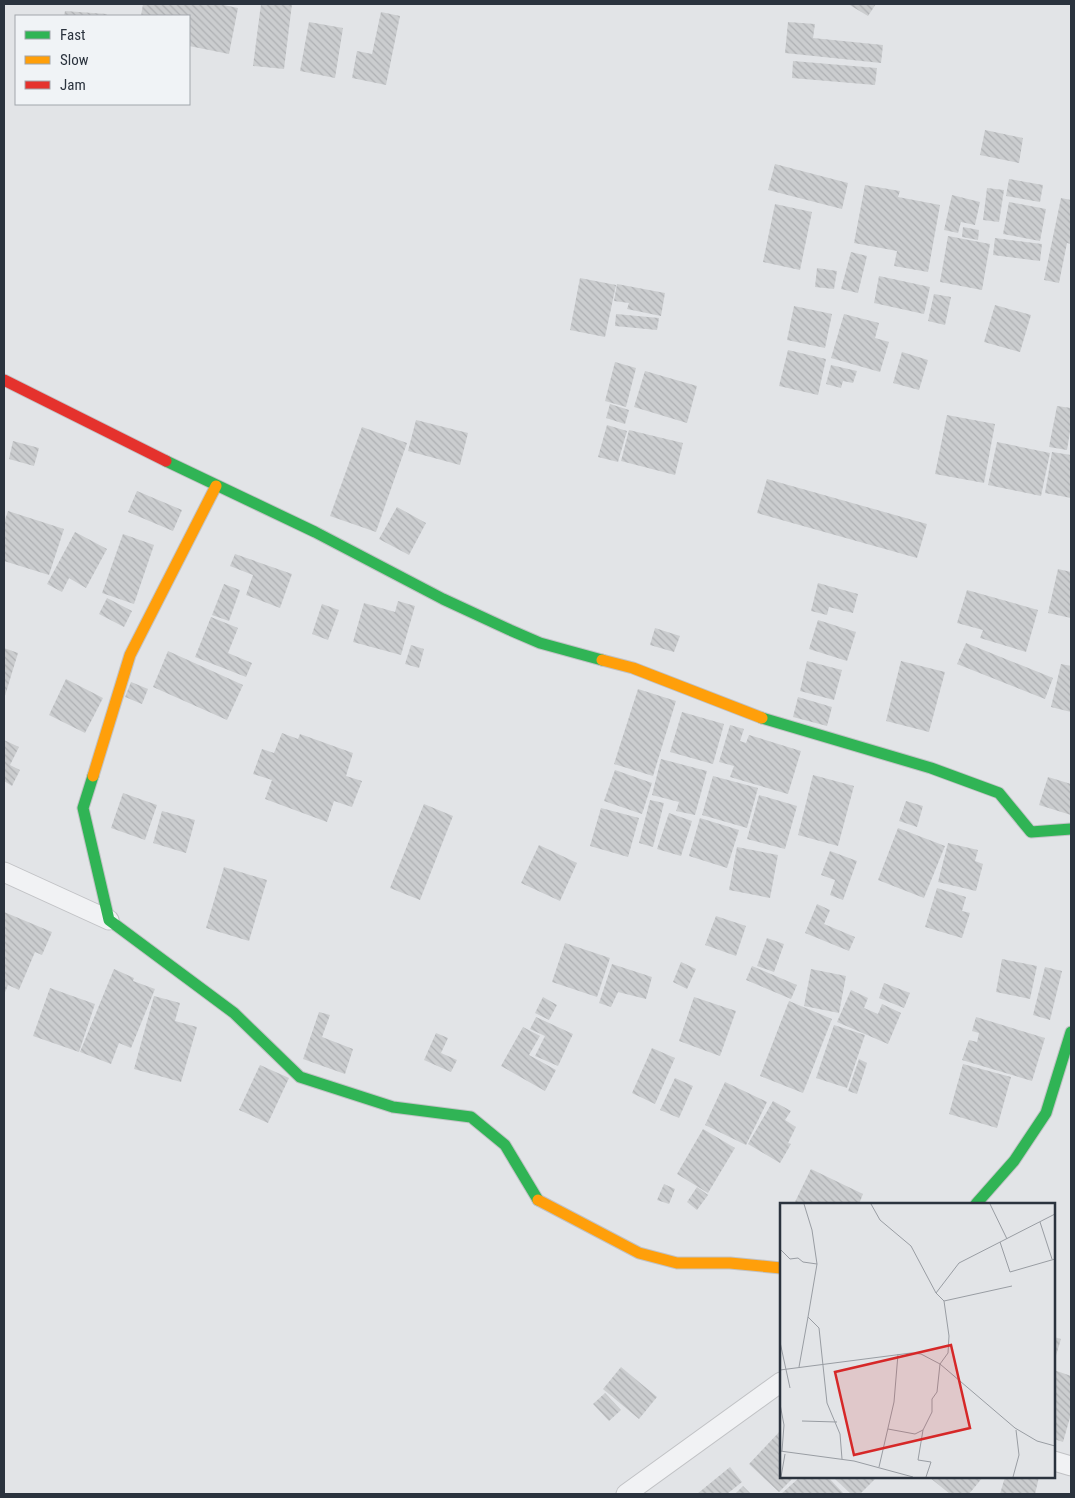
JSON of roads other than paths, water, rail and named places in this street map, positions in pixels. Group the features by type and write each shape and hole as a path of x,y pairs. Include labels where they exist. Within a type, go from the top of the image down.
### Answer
{"street":[{"path":"4,380 216,486 315,532 443,599 540,643 633,668 768,720 931,768 999,794 1031,832 1071,829"},
{"path":"110,920 83,808 130,655 216,486"},
{"path":"4,872 110,920 234,1013 300,1077 393,1107 470,1117 506,1145 539,1202 639,1253 677,1263 730,1262 780,1268"},
{"path":"977,1203 1014,1161 1046,1113 1071,1032"},
{"path":"626,1494 780,1383"},
{"path":"1055,1461 1071,1466"}]}
